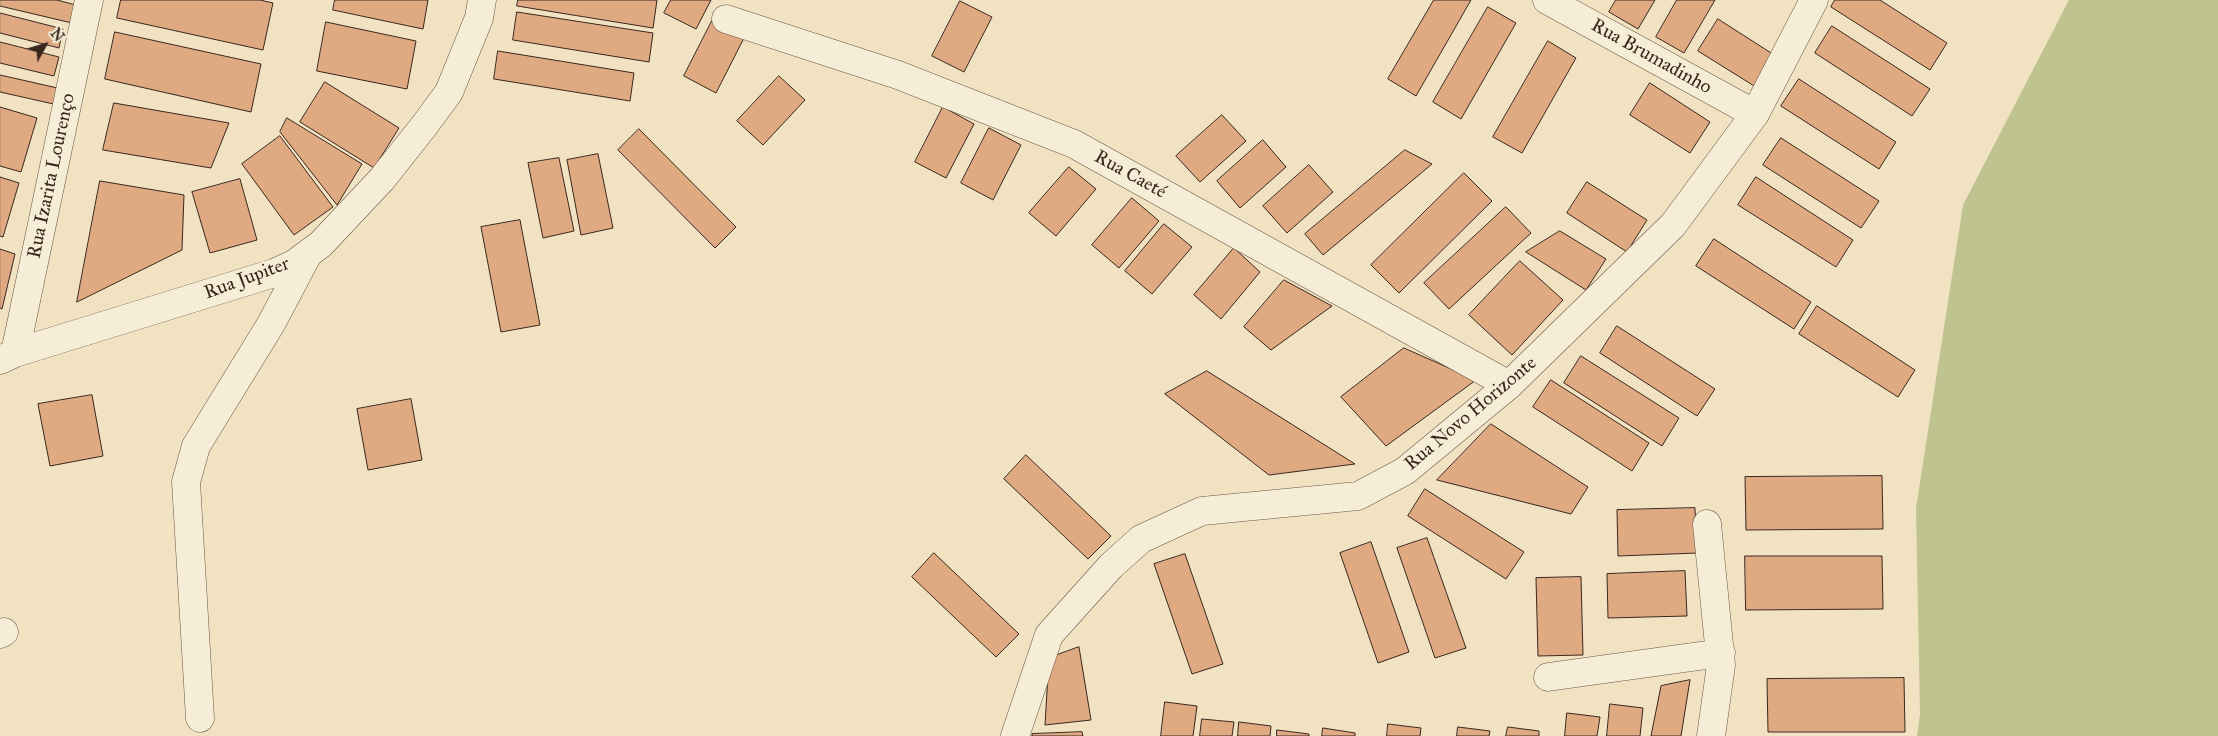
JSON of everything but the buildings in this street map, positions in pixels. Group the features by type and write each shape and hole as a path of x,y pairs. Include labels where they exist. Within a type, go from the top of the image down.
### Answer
{"street":[{"name":"Rua Izarita Lourenço","path":"8,356 89,0"},
{"name":"Rua Jupiter","path":"8,356 274,273 294,264 321,244 382,180 449,92 479,18 482,0"},
{"name":"Rua Brumadinho","path":"1547,0 1754,114"},
{"name":"Rua Novo Horizonte","path":"1015,736 1049,635 1110,566 1140,539 1202,511 1358,496 1405,471 1510,385 1673,225 1754,114 1814,0"},
{"name":"Rua Caeté","path":"726,19 898,75 1074,144 1510,385"},
{"path":"200,718 186,482 196,446 271,324 309,253"},
{"path":"1707,524 1722,665 1711,736"},
{"path":"1548,677 1721,653"}],"green space":[{"path":"2069,0 2218,0 2218,736 1917,736 1920,714 1916,508 1963,205"}]}
